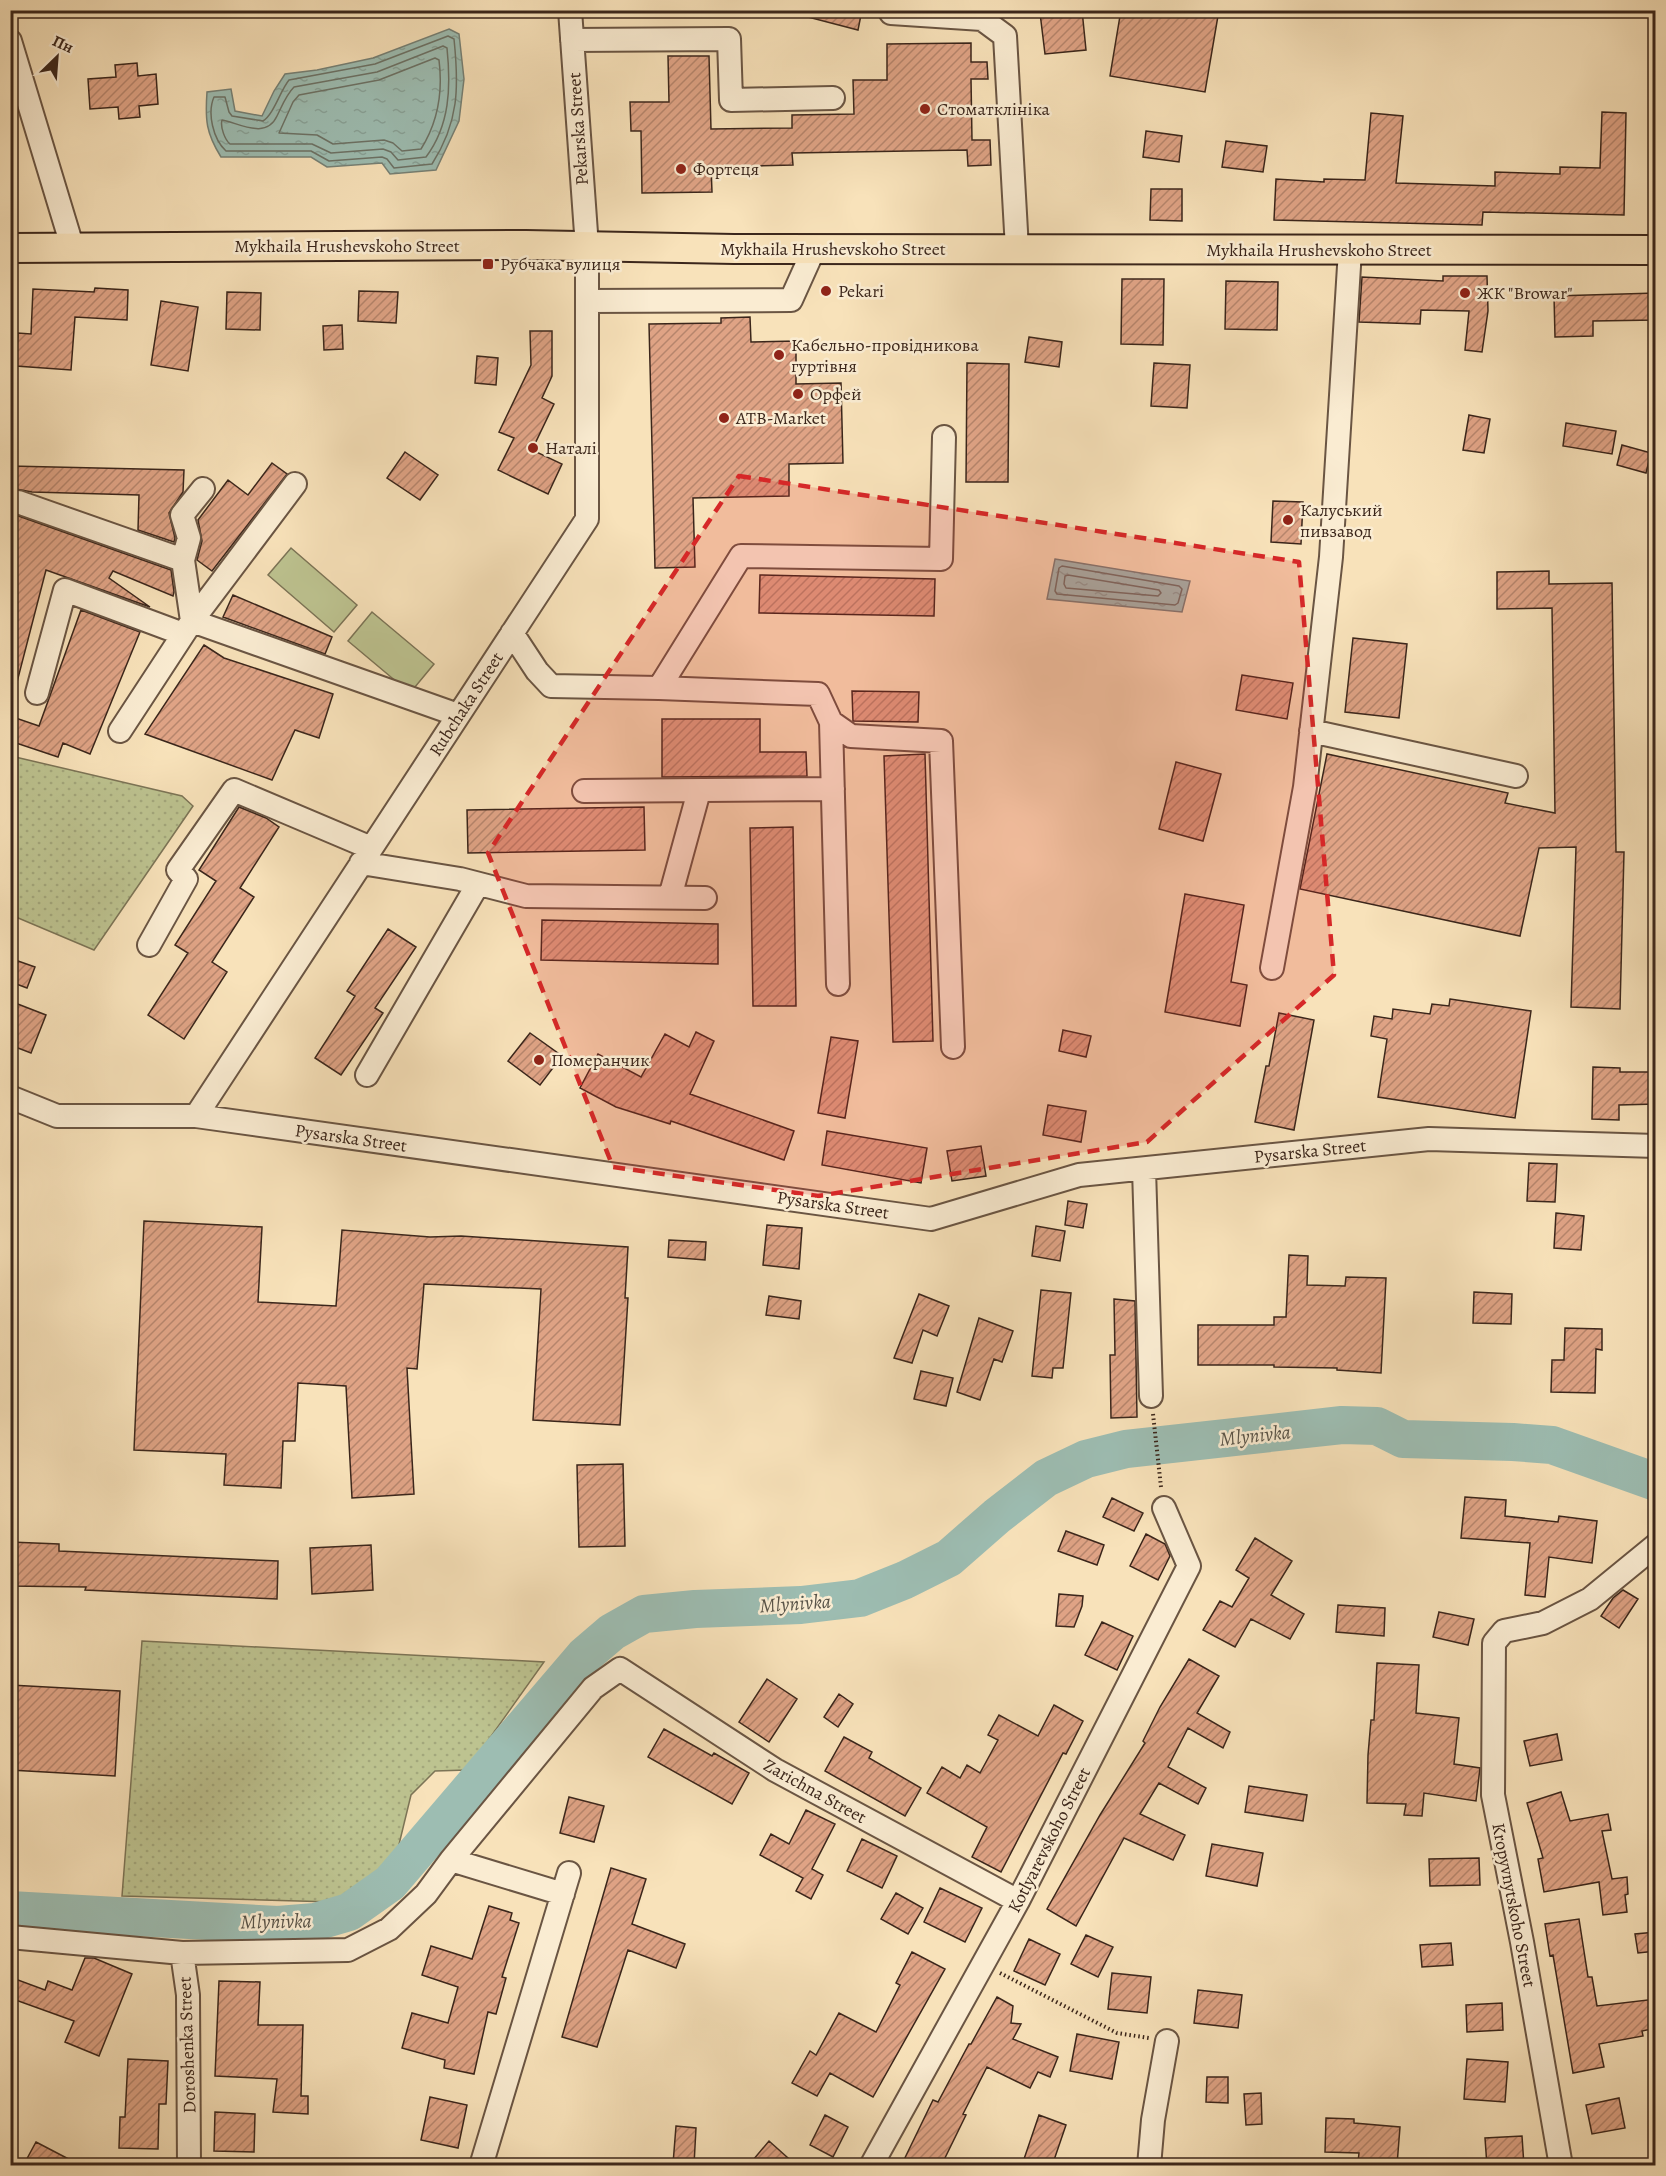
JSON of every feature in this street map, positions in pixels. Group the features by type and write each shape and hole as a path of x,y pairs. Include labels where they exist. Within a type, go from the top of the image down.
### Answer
{"main road":[{"name":"Mykhaila Hrushevskoho Street","path":"10,248 403,245 814,249 1656,249"}],"street":[{"name":"Pekarska Street","path":"570,10 587,247"},
{"path":"889,10 891,13 982,19 1005,36 1017,249"},
{"path":"572,39 729,39 731,100 833,98"},
{"path":"10,41 73,249"},
{"name":"Rubchaka Street","path":"196,1116 587,519 587,247"},
{"path":"587,301 791,300 814,249"},
{"path":"1272,968 1305,787 1331,558 1350,250"},
{"path":"659,688 741,556 941,559 944,437"},
{"path":"120,731 188,628 295,484"},
{"path":"188,628 183,560 189,538 182,515 202,489"},
{"path":"18,502 183,560"},
{"path":"36,693 64,590 458,715"},
{"path":"512,633 537,671 551,686 818,694 831,722 838,984"},
{"path":"831,722 851,736 941,741 952,1047"},
{"path":"1311,731 1516,776"},
{"path":"584,791 833,789"},
{"path":"149,945 186,879 178,870 234,790 366,856 526,896 705,897"},
{"path":"670,897 699,791"},
{"path":"367,1075 478,884"},
{"name":"Pysarska Street","path":"10,1096 57,1116 196,1116 931,1219 1079,1176 1429,1139 1656,1146"},
{"path":"1144,1169 1151,1396"},
{"name":"Kotlyarevskoho Street","path":"871,2166 1018,1901 1189,1566 1164,1508"},
{"name":"Kropyvnytskoho Street","path":"1561,2166 1522,1942 1493,1795 1494,1643 1504,1630 1543,1623 1590,1599 1656,1545"},
{"name":"Zarichna Street","path":"451,1860 593,1688 620,1669 775,1770 1018,1901"},
{"path":"182,1953 348,1950 389,1929 426,1894 451,1860 566,1883 481,2166"},
{"name":"Doroshenka Street","path":"10,1937 182,1953 188,1995 189,2166"},
{"path":"1149,2166 1159,2078 1167,2041"}],"path":[{"path":"1151,1396 1164,1508"},
{"path":"983,1963 1055,2003 1117,2033 1167,2041"}],"highlighted area":[{"path":"739,476 1299,562 1334,975 1147,1142 818,1196 613,1167 488,853"}],"green space":[{"path":"291,548 357,605 334,632 268,575"},
{"path":"372,612 434,664 410,693 348,641"},
{"path":"11,756 182,796 193,806 94,950 11,915"},
{"path":"142,1641 544,1662 467,1770 435,1771 411,1795 395,1861 369,1889 333,1902 122,1896"}],"water":[{"path":"449,29 459,34 464,79 459,121 436,170 390,174 382,163 327,167 311,157 221,157 212,141 206,111 207,92 231,89 235,111 262,116 285,74 373,58"},
{"path":"1055,559 1190,581 1182,612 1047,599"}],"building":[{"path":"805,10 862,10 858,30 804,16"},
{"path":"1082,10 1086,50 1045,54 1040,13"},
{"path":"1121,10 1219,10 1205,92 1110,76"},
{"path":"971,43 971,62 987,62 988,79 971,79 972,140 990,140 991,165 968,166 967,150 792,153 793,165 711,167 712,192 642,193 641,131 631,131 630,102 669,102 668,56 709,56 711,129 792,128 792,115 854,114 853,80 887,80 887,44"},
{"path":"137,63 138,76 156,74 158,104 139,106 140,117 119,119 118,107 90,109 88,79 116,77 115,65"},
{"path":"1602,112 1626,113 1624,215 1483,212 1482,225 1274,220 1276,179 1324,182 1324,179 1365,180 1371,113 1403,116 1396,183 1495,186 1495,172 1560,174 1560,167 1600,168"},
{"path":"1146,131 1182,136 1179,162 1143,157"},
{"path":"1226,141 1267,146 1263,172 1222,167"},
{"path":"1151,189 1182,189 1182,221 1150,220"},
{"path":"1443,276 1487,276 1488,311 1482,352 1465,350 1469,311 1421,310 1420,324 1359,322 1362,277 1443,281"},
{"path":"1122,279 1164,279 1163,345 1121,344"},
{"path":"1226,281 1278,282 1277,330 1225,329"},
{"path":"95,288 128,290 127,320 75,317 71,370 16,366 18,333 31,334 33,289 94,292"},
{"path":"359,291 398,292 396,323 358,321"},
{"path":"227,292 261,293 260,330 226,329"},
{"path":"1656,293 1656,320 1593,321 1593,336 1555,337 1554,296"},
{"path":"161,301 198,307 188,371 151,365"},
{"name":"ATB-Market","path":"750,317 751,342 796,341 796,384 841,383 843,463 789,464 789,496 693,498 695,567 655,568 649,324 721,323 721,318"},
{"path":"342,325 343,349 324,350 323,326"},
{"path":"530,331 552,331 552,376 542,398 554,404 532,450 562,464 548,494 498,470 514,438 499,432 531,365"},
{"path":"1029,337 1062,342 1059,367 1025,362"},
{"path":"477,356 498,358 496,385 475,383"},
{"path":"967,363 1009,364 1008,482 966,482"},
{"path":"1154,363 1190,365 1187,408 1151,406"},
{"path":"1469,415 1490,419 1484,453 1463,450"},
{"path":"1566,423 1616,431 1612,454 1563,446"},
{"path":"1622,445 1651,453 1646,473 1617,465"},
{"path":"405,452 438,475 420,500 387,478"},
{"path":"272,463 287,474 212,571 197,560 202,541 198,520 228,480 248,495"},
{"path":"10,466 184,470 183,492 169,513 174,542 138,530 139,495 32,492 16,489 10,491"},
{"path":"1273,501 1303,502 1301,544 1271,542"},
{"path":"10,513 171,570 173,596 113,571 109,578 150,607 46,570 16,686 10,685"},
{"path":"1549,571 1549,584 1612,583 1616,852 1624,852 1620,1009 1571,1007 1576,847 1539,848 1520,936 1300,889 1327,754 1508,793 1505,803 1555,813 1552,608 1497,609 1497,572"},
{"path":"760,575 935,579 934,616 759,613"},
{"path":"233,595 332,637 325,654 223,617"},
{"path":"81,610 140,632 90,754 63,743 58,757 10,741 10,716 39,726"},
{"path":"1353,638 1407,644 1399,718 1345,712"},
{"path":"204,645 224,658 333,694 319,738 295,730 272,780 145,734"},
{"path":"1242,675 1293,683 1287,719 1236,710"},
{"path":"852,691 919,692 918,722 853,721"},
{"path":"662,719 760,719 760,752 806,752 807,776 662,777"},
{"path":"925,754 933,1041 893,1042 884,756"},
{"path":"1176,762 1221,774 1203,841 1159,829"},
{"path":"239,807 266,818 279,827 240,888 254,897 212,962 227,972 184,1039 148,1015 188,953 175,945 216,881 199,870"},
{"path":"644,807 645,850 468,853 467,810"},
{"path":"793,827 796,1006 753,1006 750,828"},
{"path":"1185,894 1244,905 1231,982 1247,985 1240,1026 1165,1012"},
{"path":"542,920 718,924 718,964 541,960"},
{"path":"388,929 416,947 375,1008 383,1013 341,1075 315,1058 355,996 347,991"},
{"path":"18,961 35,967 27,988 11,982"},
{"path":"1450,999 1531,1011 1515,1118 1378,1097 1387,1039 1371,1036 1374,1016 1392,1019 1393,1009 1430,1014 1432,1004 1449,1006"},
{"path":"10,1001 46,1015 31,1053 10,1045"},
{"path":"1279,1013 1314,1020 1294,1130 1255,1122"},
{"path":"1063,1030 1091,1036 1086,1057 1059,1051"},
{"path":"696,1032 714,1041 690,1094 794,1131 784,1160 671,1121 670,1124 616,1107 580,1088 598,1054 641,1077 665,1034 689,1047"},
{"path":"530,1033 562,1056 540,1085 508,1061"},
{"path":"831,1037 858,1041 845,1118 818,1113"},
{"path":"1593,1067 1620,1068 1620,1072 1656,1072 1656,1104 1619,1105 1619,1120 1592,1119"},
{"path":"1048,1105 1086,1111 1081,1142 1043,1135"},
{"path":"827,1131 927,1148 921,1183 822,1165"},
{"path":"981,1146 986,1176 952,1181 947,1151"},
{"path":"1529,1163 1557,1164 1555,1202 1527,1201"},
{"path":"1068,1201 1087,1204 1083,1228 1065,1225"},
{"path":"1556,1213 1584,1216 1581,1250 1554,1248"},
{"path":"144,1221 262,1227 258,1302 336,1306 342,1230 628,1247 625,1298 628,1298 620,1425 533,1420 541,1289 424,1284 417,1369 407,1368 414,1494 352,1498 346,1386 298,1383 295,1441 283,1441 281,1488 224,1485 226,1454 134,1450"},
{"path":"767,1225 802,1228 799,1269 763,1265"},
{"path":"1036,1226 1065,1231 1060,1261 1032,1256"},
{"path":"669,1240 706,1242 705,1260 668,1257"},
{"path":"1289,1255 1308,1256 1307,1285 1345,1286 1346,1277 1386,1278 1381,1373 1337,1370 1337,1368 1274,1367 1274,1365 1198,1365 1198,1325 1274,1325 1274,1317 1286,1317"},
{"path":"1041,1290 1071,1293 1063,1368 1053,1368 1052,1378 1032,1376"},
{"path":"1474,1292 1512,1294 1511,1324 1473,1323"},
{"path":"919,1294 949,1306 937,1336 923,1330 912,1363 894,1358"},
{"path":"769,1296 801,1301 799,1319 766,1315"},
{"path":"1114,1299 1135,1301 1137,1417 1111,1418 1110,1355 1115,1355"},
{"path":"979,1318 1013,1331 1002,1362 994,1359 980,1400 957,1392"},
{"path":"1565,1328 1602,1329 1602,1350 1596,1349 1595,1393 1551,1392 1552,1360 1564,1360"},
{"path":"921,1371 953,1378 946,1406 914,1399"},
{"path":"623,1464 625,1546 579,1547 577,1465"},
{"path":"1465,1497 1506,1500 1505,1516 1558,1522 1559,1516 1597,1521 1592,1563 1549,1557 1545,1597 1525,1595 1530,1543 1461,1538"},
{"path":"1112,1498 1143,1513 1134,1531 1103,1517"},
{"path":"1066,1531 1104,1545 1097,1565 1058,1551"},
{"path":"1146,1534 1165,1544 1170,1556 1158,1580 1130,1566"},
{"path":"1255,1538 1292,1561 1271,1595 1304,1614 1290,1639 1251,1619 1235,1647 1203,1630 1220,1601 1232,1607 1249,1578 1236,1570"},
{"path":"10,1542 59,1544 59,1551 278,1561 277,1599 85,1590 86,1587 10,1586"},
{"path":"371,1545 373,1590 312,1594 310,1548"},
{"path":"1623,1590 1638,1599 1619,1628 1601,1616 1613,1598"},
{"path":"1059,1594 1083,1596 1082,1606 1074,1627 1056,1626"},
{"path":"1338,1605 1385,1608 1384,1636 1336,1632"},
{"path":"1439,1612 1474,1619 1468,1645 1433,1637"},
{"path":"1102,1622 1133,1636 1117,1670 1085,1655"},
{"path":"1189,1659 1219,1676 1197,1713 1230,1732 1223,1748 1188,1728 1168,1767 1206,1788 1198,1804 1159,1783 1140,1814 1185,1835 1173,1860 1124,1838 1076,1926 1047,1909 1100,1815 1145,1743 1143,1741 1160,1707"},
{"path":"1377,1663 1419,1665 1416,1713 1459,1718 1454,1764 1480,1768 1476,1801 1424,1793 1422,1816 1404,1815 1406,1804 1367,1803 1368,1755 1371,1720 1374,1720"},
{"path":"767,1679 797,1699 769,1742 739,1722"},
{"path":"10,1685 120,1691 115,1776 10,1770"},
{"path":"839,1694 853,1704 838,1727 824,1717"},
{"path":"1054,1705 1083,1721 1066,1754 1063,1753 1001,1872 972,1857 987,1827 927,1793 942,1767 960,1778 967,1765 980,1773 998,1740 988,1735 999,1715 1038,1736"},
{"path":"664,1729 712,1756 714,1753 749,1773 732,1804 648,1757"},
{"path":"1557,1734 1562,1760 1530,1766 1524,1741"},
{"path":"844,1737 872,1752 869,1758 921,1788 905,1816 825,1771"},
{"path":"1249,1786 1307,1795 1303,1821 1245,1812"},
{"path":"1561,1792 1570,1821 1608,1814 1611,1830 1602,1831 1612,1879 1627,1877 1628,1894 1625,1895 1627,1912 1603,1915 1599,1882 1544,1892 1538,1859 1543,1858 1527,1803"},
{"path":"569,1797 604,1806 594,1842 560,1833"},
{"path":"806,1810 835,1824 812,1869 823,1875 811,1899 796,1891 803,1878 760,1855 771,1834 789,1844"},
{"path":"862,1839 897,1856 882,1888 847,1871"},
{"path":"1212,1844 1263,1853 1257,1886 1206,1876"},
{"path":"1479,1858 1480,1885 1430,1886 1429,1859"},
{"path":"611,1868 646,1879 632,1924 685,1944 676,1968 628,1950 597,2047 562,2037"},
{"path":"940,1888 982,1908 965,1942 924,1922"},
{"path":"896,1893 923,1908 908,1934 881,1919"},
{"path":"489,1906 512,1913 510,1920 519,1923 502,1977 506,1978 496,2014 488,2012 474,2074 444,2068 445,2060 402,2048 412,2013 448,2023 458,1987 422,1975 431,1946 472,1959"},
{"path":"1579,1919 1588,1977 1592,1977 1597,2006 1656,1999 1656,2028 1642,2031 1643,2036 1599,2044 1604,2067 1573,2073 1553,1955 1550,1956 1545,1924"},
{"path":"1656,1932 1656,1951 1638,1953 1635,1934"},
{"path":"1086,1935 1113,1947 1098,1977 1071,1964"},
{"path":"1029,1939 1060,1954 1045,1985 1014,1971"},
{"path":"1451,1943 1453,1965 1422,1967 1420,1945"},
{"path":"912,1952 945,1969 873,2097 830,2073 817,2096 792,2083 810,2051 816,2055 839,2013 876,2032 900,1985 896,1983"},
{"path":"85,1958 94,1958 132,1974 99,2056 65,2042 74,2021 10,1998 10,1977 45,1990 48,1981 72,1990"},
{"path":"1112,1973 1151,1977 1147,2013 1108,2009"},
{"path":"219,1981 260,1982 258,2025 303,2025 301,2096 308,2096 308,2114 273,2112 277,2079 215,2076"},
{"path":"1198,1990 1242,1995 1238,2028 1194,2023"},
{"path":"997,1997 1013,2006 1011,2023 1021,2024 1013,2039 1058,2057 1050,2077 1038,2072 1030,2088 987,2067 963,2114 966,2115 941,2166 901,2166 933,2100 938,2102"},
{"path":"1502,2003 1503,2030 1467,2032 1466,2005"},
{"path":"1077,2034 1119,2042 1112,2079 1070,2071"},
{"path":"128,2059 168,2061 166,2104 159,2104 158,2149 119,2148 120,2117 125,2117"},
{"path":"1467,2059 1508,2062 1505,2102 1464,2099"},
{"path":"1207,2077 1228,2077 1228,2103 1206,2102"},
{"path":"1261,2093 1262,2124 1246,2125 1244,2094"},
{"path":"430,2097 467,2105 458,2148 421,2140"},
{"path":"1619,2098 1625,2128 1592,2134 1586,2105"},
{"path":"215,2112 255,2114 254,2152 214,2151"},
{"path":"825,2115 848,2127 833,2157 810,2145"},
{"path":"1039,2115 1066,2125 1052,2166 1042,2166 1024,2159"},
{"path":"1326,2118 1354,2119 1354,2123 1400,2127 1397,2165 1358,2162 1359,2153 1325,2152"},
{"path":"676,2126 696,2128 694,2165 673,2164"},
{"path":"1522,2136 1524,2166 1487,2166 1485,2138"},
{"path":"769,2141 797,2166 748,2166"},
{"path":"36,2142 82,2166 23,2166"}],"waterway":[{"name":"Mlynivka","path":"10,1910 278,1925 315,1922 349,1912 390,1883 584,1656 612,1632 644,1614 695,1609 801,1605 860,1598 905,1580 949,1558 997,1516 1046,1478 1086,1459 1126,1449 1342,1425 1377,1426 1403,1439 1552,1445 1656,1482"}],"place":[{"name":"Стоматклініка","path":"925,109"},
{"name":"Фортеця","path":"681,169"},
{"name":"Рубчака вулиця","path":"488,264"},
{"name":"Pekari","path":"826,291"},
{"name":"ЖК \"Browar\"","path":"1465,293"},
{"name":"Кабельно-провідникова гуртівня","path":"779,355"},
{"name":"Орфей","path":"798,394"},
{"name":"ATB-Market","path":"724,418"},
{"name":"Наталі","path":"533,448"},
{"name":"Калуський пивзавод","path":"1288,520"},
{"name":"Померанчик","path":"539,1060"}]}
